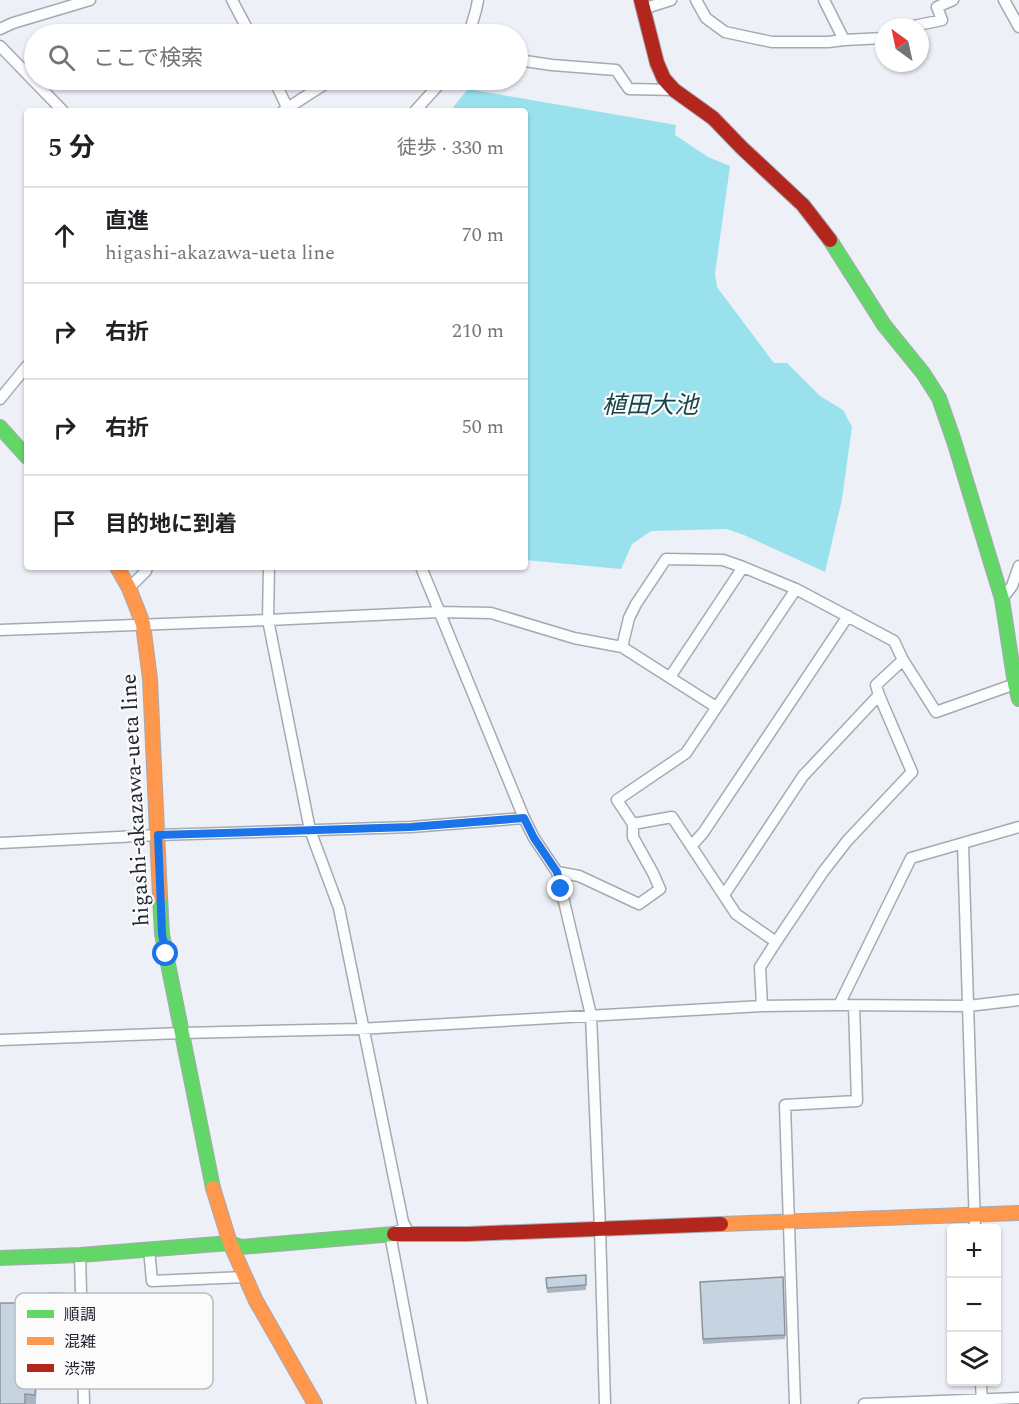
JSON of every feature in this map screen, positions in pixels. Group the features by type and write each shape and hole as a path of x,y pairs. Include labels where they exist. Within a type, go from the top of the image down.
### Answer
{"street":[{"path":"0,29 90,0"},
{"path":"232,0 245,24"},
{"path":"472,24 478,0"},
{"path":"670,0 642,5 657,63 664,79 674,90 714,118 742,148 803,205 830,240 884,326 923,372 939,398 1002,599 1019,699"},
{"path":"696,0 706,18 725,32 772,42 875,38"},
{"path":"824,0 844,40"},
{"path":"929,23 942,20 938,7 951,0"},
{"path":"1004,0 1019,27"},
{"path":"0,46 24,71"},
{"path":"528,61 616,70 629,89 674,90"},
{"path":"43,90 60,108"},
{"path":"279,90 286,108"},
{"path":"289,108 316,90"},
{"path":"418,108 434,90"},
{"path":"0,399 24,370"},
{"path":"0,427 24,454"},
{"path":"622,647 629,618 636,604 666,559 723,560 796,589 894,640 903,660 936,712 1017,684"},
{"path":"1002,599 1012,586 1019,566"},
{"path":"670,677 743,567"},
{"name":"higashi-akazawa-ueta line","path":"119,570 129,588 143,624 150,679 162,934 214,1192 230,1243 256,1301 315,1404"},
{"path":"129,588 146,570"},
{"path":"269,570 268,620 310,831 339,908 406,1228 390,1234"},
{"path":"421,570 524,818 534,838 557,872 591,1016 605,1404"},
{"path":"557,872 579,876 639,904 660,889 633,837 633,824 617,800 686,753 796,589"},
{"path":"0,630 439,612 491,613 574,638 622,647 716,707"},
{"path":"692,845 703,833 848,616"},
{"path":"762,1006 760,967 776,942 823,872 847,841 912,772 876,685 903,660"},
{"path":"724,895 803,776 879,695"},
{"path":"633,824 672,817 736,914 776,942"},
{"path":"0,843 158,835 411,827 524,818"},
{"path":"839,1005 911,858 1019,827"},
{"path":"963,844 975,1222"},
{"path":"0,1040 364,1029 762,1006 968,1006 1019,1000"},
{"path":"795,1404 785,1105 857,1101 854,1005"},
{"path":"0,1258 80,1255 230,1243 241,1247 390,1234 468,1234 789,1221 975,1222 1019,1213"},
{"path":"390,1234 422,1404"},
{"path":"149,1249 152,1281 245,1277"},
{"path":"80,1255 81,1293"},
{"path":"981,1386 982,1401"},
{"path":"84,1389 84,1404"},
{"path":"864,1404 1019,1398"}],"water":[{"name":"植田大池","path":"467,90 474,90 676,125 675,135 708,157 730,166 715,274 717,287 774,363 787,363 820,396 843,410 852,427 842,499 825,572 727,529 651,531 632,544 621,569 528,560 528,108 452,108"}],"building":[{"path":"586,1275 586,1285 547,1288 546,1278"},
{"path":"783,1277 785,1335 703,1339 700,1282"},
{"path":"0,1303 15,1303 15,1389 35,1389 35,1395 25,1394 25,1404 0,1404"}],"traffic: fast":[{"path":"830,240 884,325 923,373 939,398 1002,599 1019,699"},
{"path":"0,427 24,454"},
{"path":"160,896 162,934 213,1188"},
{"path":"0,1258 80,1255 230,1243 241,1247 394,1234"}],"traffic: slow":[{"path":"119,570 129,588 143,624 150,679 160,896"},
{"path":"213,1188 230,1243 256,1301 315,1404"},
{"path":"721,1224 1019,1213"}],"traffic: jam":[{"path":"641,0 657,63 664,79 674,90 713,118 803,205 830,240"},
{"path":"394,1234 468,1234 721,1224"}],"route":[{"path":"166,954 162,934 158,835 411,827 524,818 534,838 557,872 561,889"}]}
